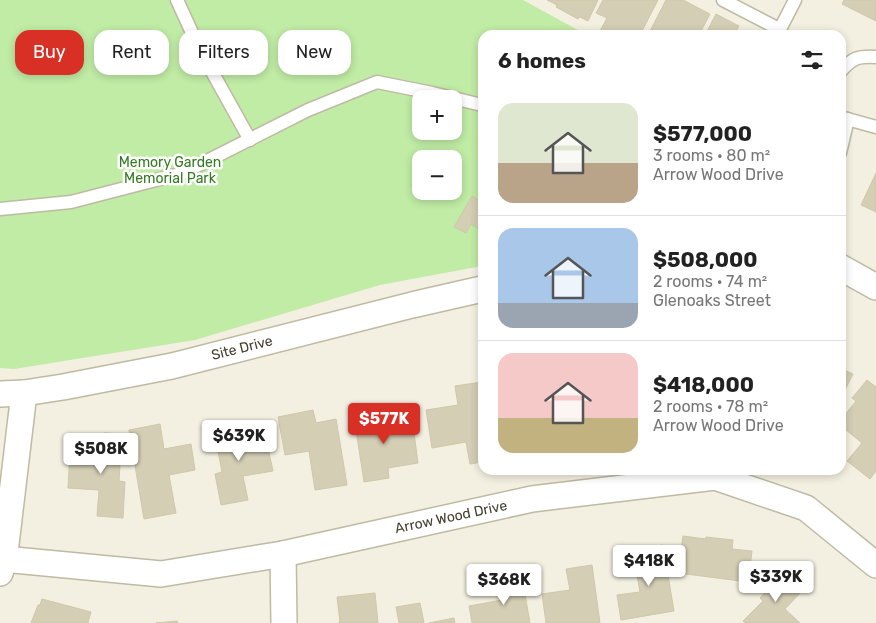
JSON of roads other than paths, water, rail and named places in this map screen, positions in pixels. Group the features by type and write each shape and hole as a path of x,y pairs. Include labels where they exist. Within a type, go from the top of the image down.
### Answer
{"street":[{"path":"846,270 876,287"},
{"name":"Site Drive","path":"12,393 72,386 172,366 478,290"},
{"path":"2,567 12,393"},
{"name":"Arrow Wood Drive","path":"2,567 14,560 161,574 283,554 532,499 715,477 806,508 876,565"},
{"path":"283,554 284,623"}],"lane":[{"path":"177,0 200,50 250,140"},
{"path":"724,0 775,30"},
{"path":"779,30 795,0"},
{"path":"846,65 850,61 861,56 876,57"},
{"path":"0,209 72,202 184,173 308,110 377,82 432,92 478,104"},
{"path":"846,119 876,127"}],"park label":[{"name":"Memory Garden Memorial Park","path":"170,170"}]}
